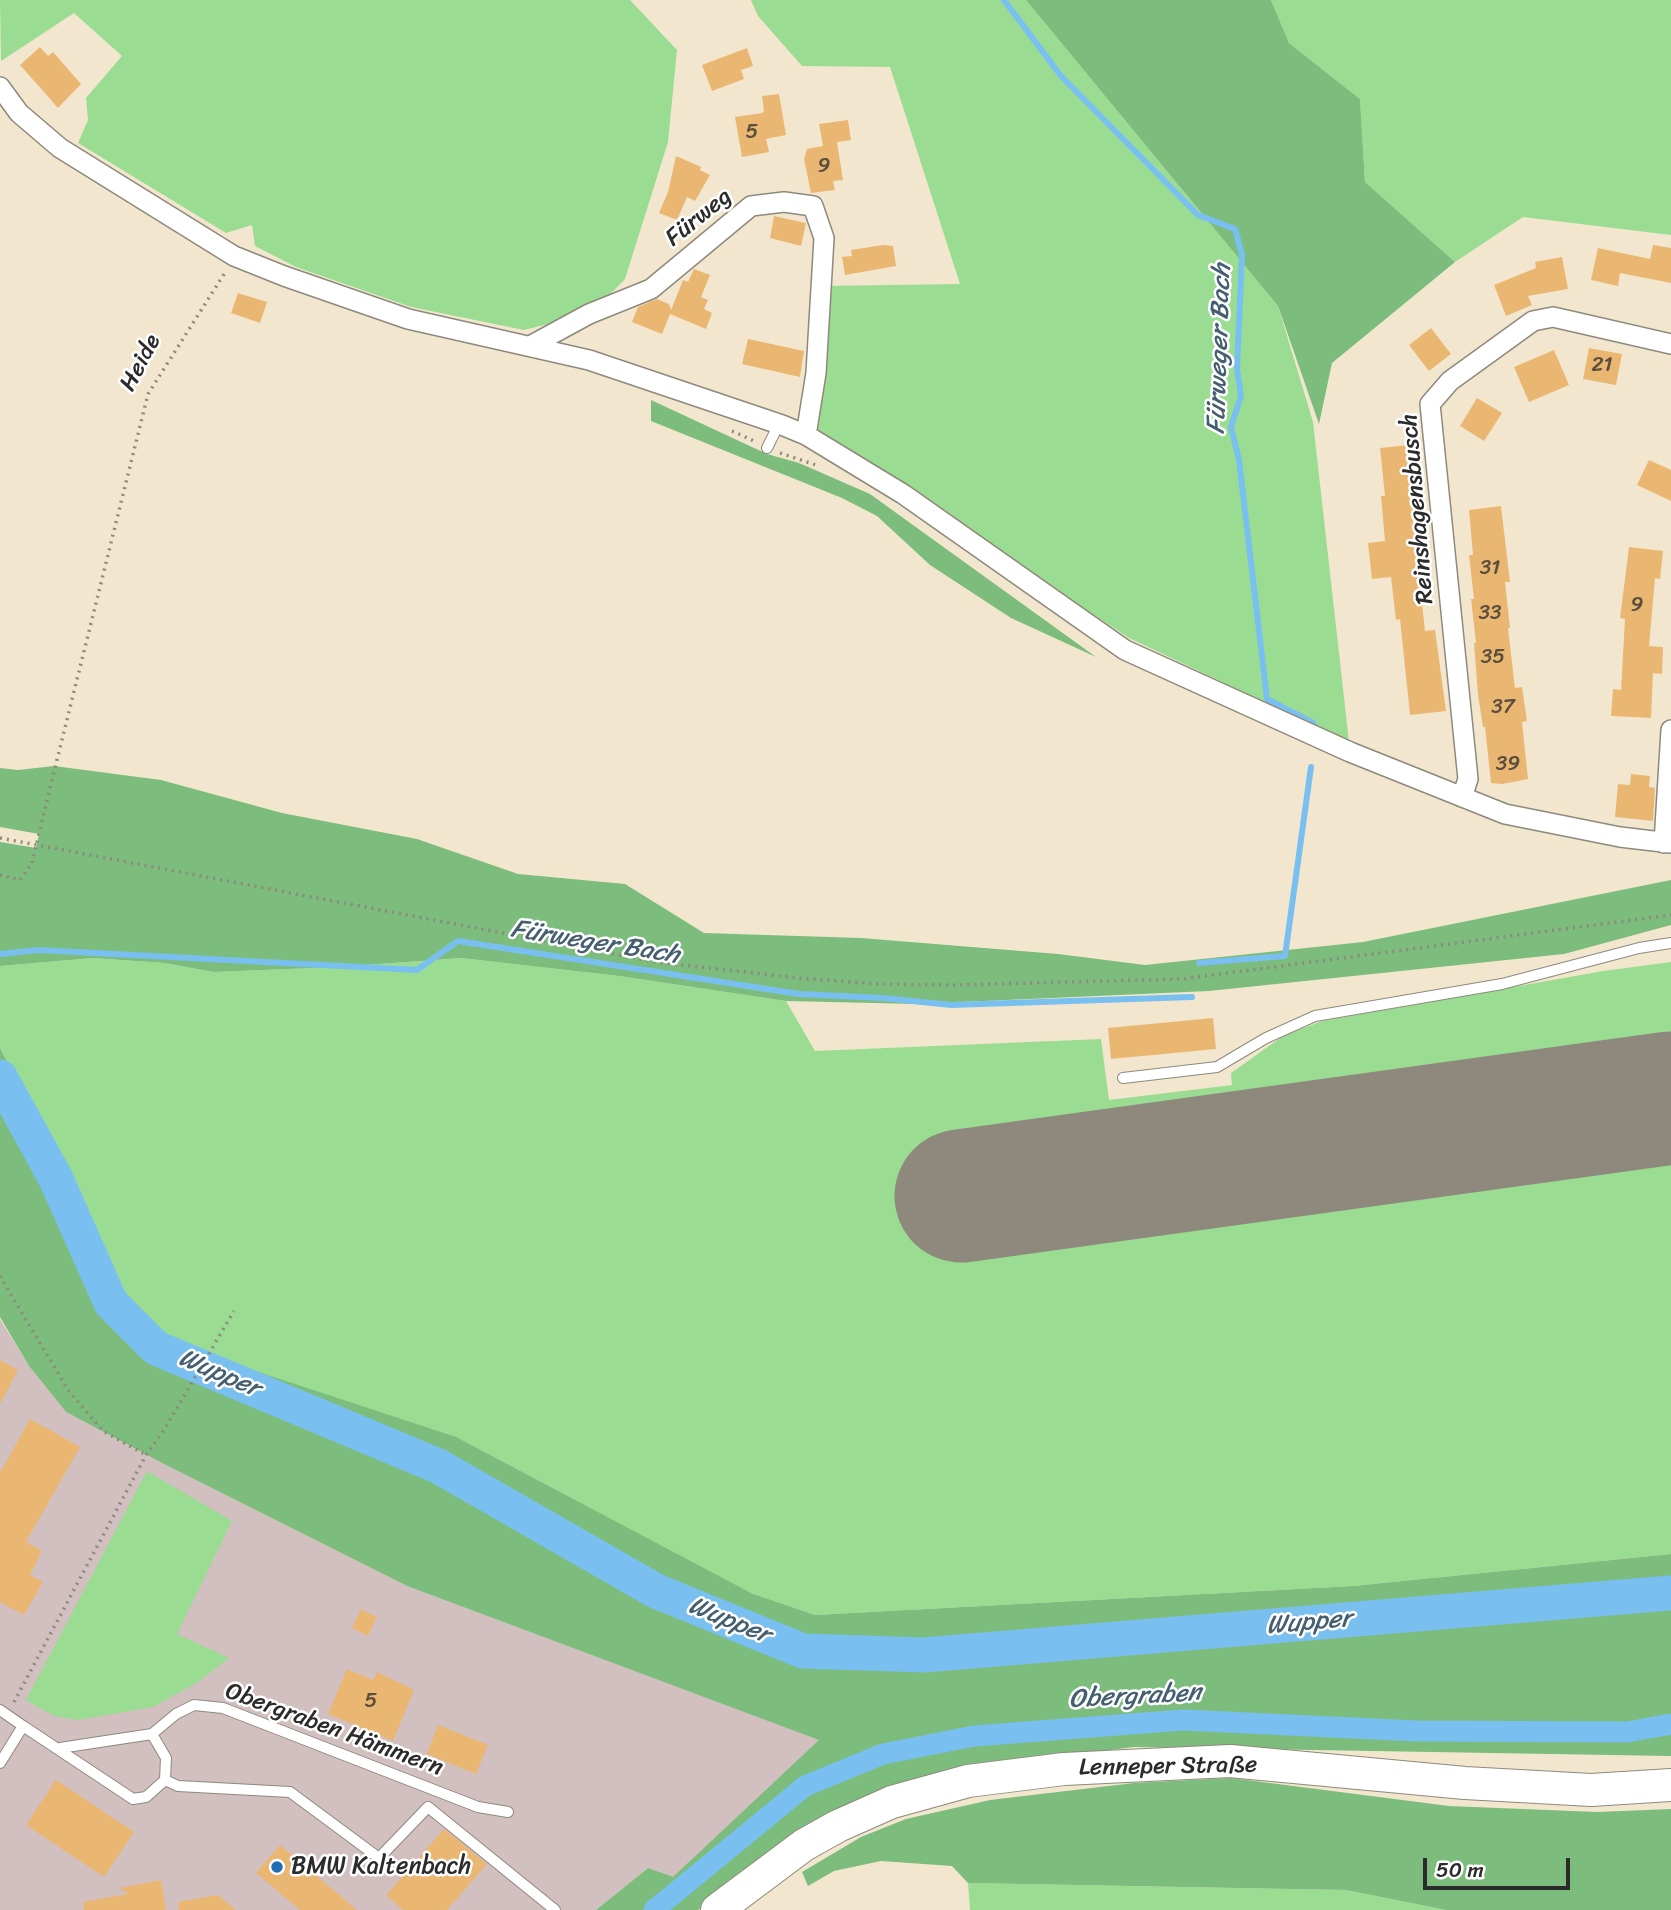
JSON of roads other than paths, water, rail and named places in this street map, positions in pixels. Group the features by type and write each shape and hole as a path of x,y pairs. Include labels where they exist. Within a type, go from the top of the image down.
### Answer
{"main road":[{"name":"Lenneper Straße","path":"717,1910 804,1845 892,1802 968,1781 1064,1769 1230,1760 1493,1785 1591,1790 1671,1785"}],"street":[{"path":"0,87 19,114 60,148 234,256 408,319 589,360 806,435 903,494 1125,650 1350,752 1505,814 1620,837 1667,843 1671,730"},
{"name":"Fürweg","path":"530,346 589,314 651,289 751,206 784,202 813,206 824,238 816,373 806,435"},
{"name":"Reinshagensbusch","path":"1462,797 1468,779 1430,404 1450,380 1532,321 1553,317 1671,344"}],"lane":[{"path":"767,448 779,424"},
{"path":"1123,1077 1217,1067 1266,1038 1315,1016 1502,984 1639,948 1671,943"},
{"name":"Obergraben Hämmern","path":"60,1748 152,1734 176,1714 194,1705 223,1708 478,1807 509,1812"},
{"path":"4,1713 133,1799 146,1797 165,1780 166,1758 152,1734"},
{"path":"0,1763 23,1726"},
{"path":"165,1780 177,1786 290,1792 379,1858 429,1807 555,1910"}],"waterway":[{"name":"Fürweger Bach","path":"1004,0 1061,76 1198,215 1235,229 1242,255 1237,369 1241,396 1231,427 1239,460 1267,699 1313,723 1316,729"},
{"name":"Fürweger Bach","path":"1199,963 1285,956 1311,767"},
{"name":"Fürweger Bach","path":"0,954 38,950 417,970 458,941 799,994 951,1005 1192,997"},
{"name":"Wupper","path":"0,1077 56,1179 111,1303 156,1348 438,1466 656,1591 803,1651 924,1655 1671,1593"},
{"name":"Obergraben","path":"654,1910 805,1786 883,1754 974,1736 1183,1720 1417,1731 1627,1732 1671,1724"}],"place":[{"name":"BMW Kaltenbach","path":"277,1867"}]}
